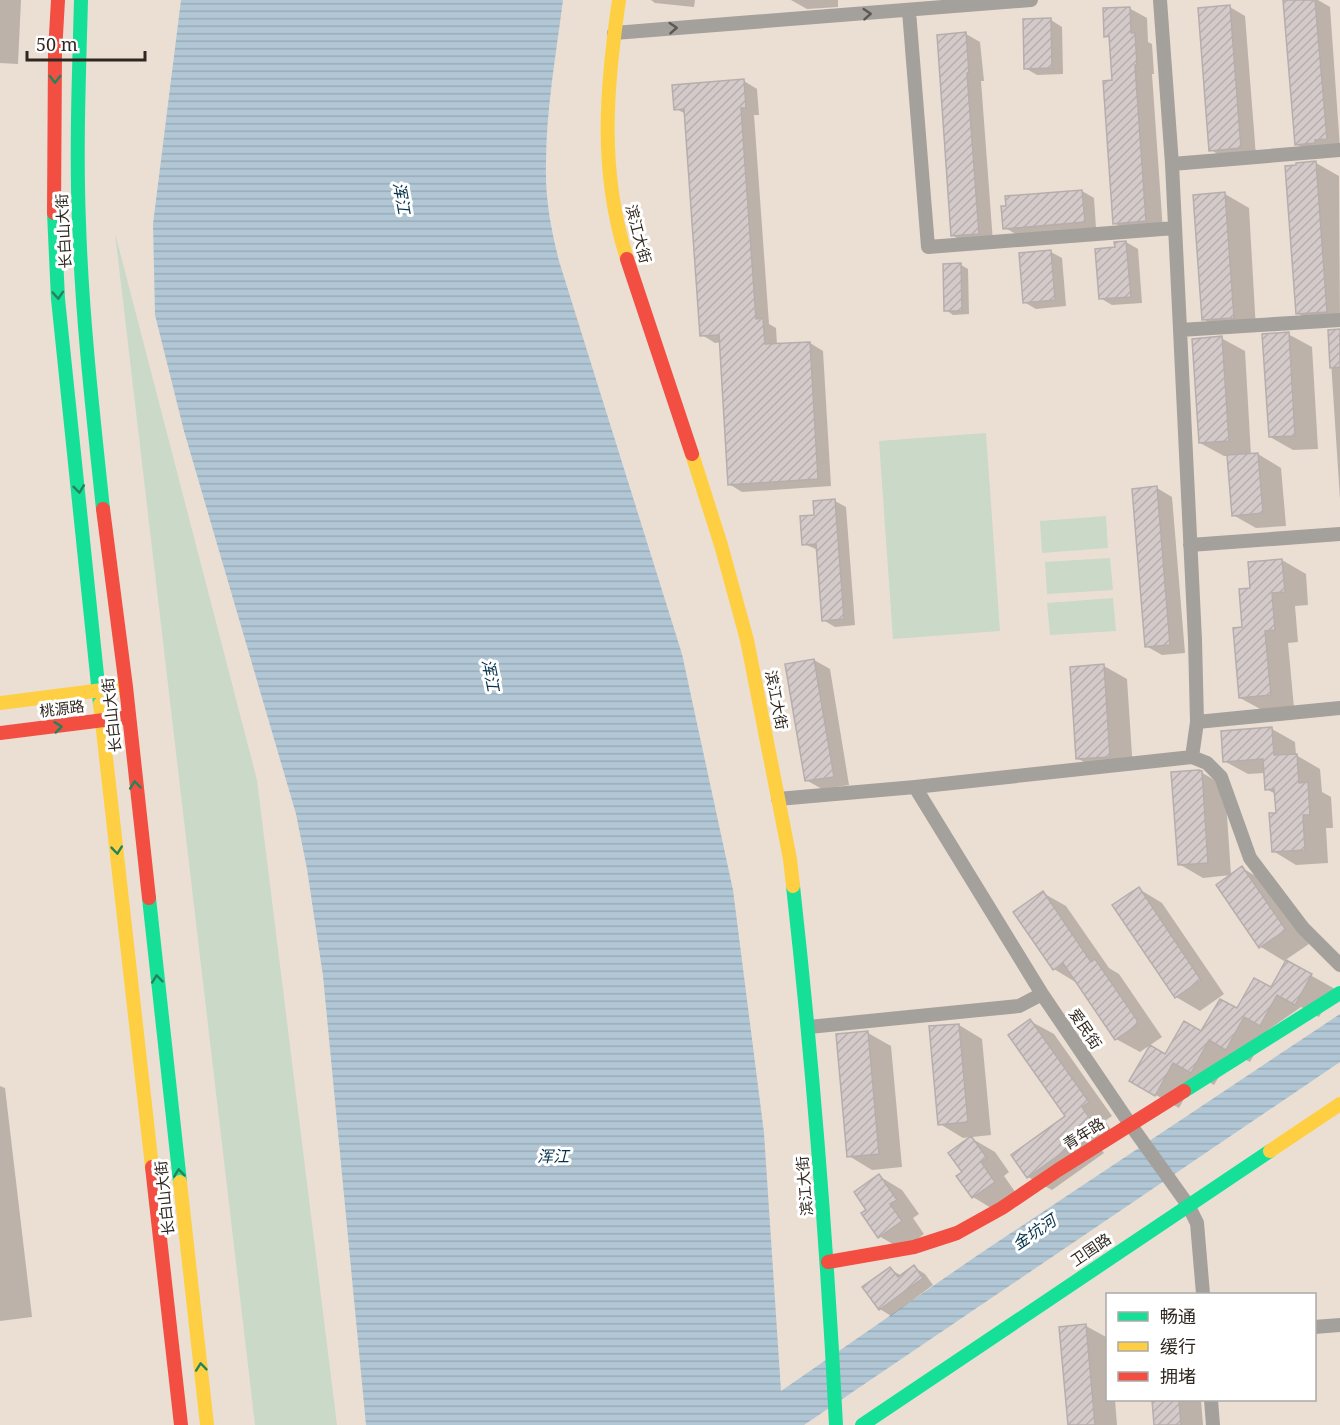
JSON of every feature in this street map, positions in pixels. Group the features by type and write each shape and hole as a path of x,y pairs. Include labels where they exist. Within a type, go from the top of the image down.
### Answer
{"street":[{"name":"长白山大街","path":"58,0 55,52 54,222 58,299 99,692 181,1425"},
{"name":"长白山大街","path":"81,0 79,224 91,390 207,1425"},
{"name":"滨江大街","path":"619,0 608,76 607,153 612,202 625,251 691,450 747,640 790,859 809,1027 828,1262 835,1419"},
{"path":"614,33 909,11 944,4 1031,0"},
{"path":"1160,0 1172,164 1190,545 1197,722 1192,757"},
{"path":"909,11 928,247 1175,228"},
{"path":"1172,164 1340,150"},
{"path":"1180,330 1340,320"},
{"path":"1190,545 1340,534"},
{"name":"桃源路","path":"0,703 126,687"},
{"path":"1197,722 1340,708"},
{"name":"桃源路","path":"0,733 128,717"},
{"path":"778,799 915,787 1192,757 1206,763 1221,777 1250,858 1303,928 1340,965"},
{"name":"爱民街","path":"915,787 1042,994 1188,1205 1197,1223 1203,1293"},
{"name":"青年路","path":"828,1262 905,1250 966,1229 1021,1197 1058,1170 1134,1129 1340,993"},
{"path":"809,1027 1019,1006 1042,994"},
{"name":"卫国路","path":"862,1425 1340,1104"},
{"path":"1316,1327 1340,1325"},
{"path":"1211,1401 1213,1425"}],"green space":[{"path":"115,233 257,780 337,1425 255,1425"},
{"path":"986,433 1000,631 893,639 879,441"},
{"path":"1106,516 1108,548 1042,553 1040,521"},
{"path":"1110,558 1113,590 1047,594 1045,562"},
{"path":"1113,598 1116,631 1050,635 1047,603"}],"water":[{"name":"浑江","path":"181,0 563,0 546,144 546,189 549,213 559,261 682,654 733,890 764,1133 781,1391 975,1257 1340,1014 1340,1062 804,1425 366,1425 323,976 307,869 296,814 184,431 155,315 153,224"}],"building":[{"path":"1283,0 1315,0 1327,139 1315,140 1315,143 1295,145"},
{"path":"1230,5 1241,148 1209,151 1198,8"},
{"path":"1130,7 1131,33 1135,33 1137,65 1135,65 1146,221 1113,224 1103,81 1112,80 1109,36 1104,37 1103,8"},
{"path":"1051,18 1052,68 1024,69 1023,19"},
{"path":"966,32 979,234 951,236 937,35"},
{"path":"744,79 746,108 741,108 756,319 763,318 765,344 810,342 818,479 728,485 719,335 700,336 684,109 674,110 672,85"},
{"path":"1316,161 1327,312 1296,314 1285,166"},
{"path":"1082,190 1085,222 1003,229 1001,206 1006,206 1005,196"},
{"path":"1225,192 1234,318 1202,320 1193,195"},
{"path":"1126,241 1131,297 1099,299 1095,249 1115,247 1114,242"},
{"path":"1051,250 1055,300 1023,303 1019,253"},
{"path":"961,263 962,311 944,311 943,264"},
{"path":"1340,329 1340,367 1330,368 1328,330"},
{"path":"1289,332 1295,436 1269,437 1262,334"},
{"path":"1222,336 1229,441 1199,443 1192,339"},
{"path":"1258,453 1263,513 1232,516 1227,455"},
{"path":"1157,486 1170,645 1145,647 1132,489"},
{"path":"835,499 844,619 822,621 816,544 802,545 800,516 814,515 813,501"},
{"path":"1282,559 1285,592 1272,593 1275,630 1265,631 1271,695 1239,698 1233,628 1242,627 1239,589 1250,588 1248,562"},
{"path":"814,659 834,777 805,781 785,664"},
{"path":"1104,664 1110,757 1076,759 1070,667"},
{"path":"1272,727 1274,755 1297,754 1299,783 1308,782 1310,815 1303,815 1305,850 1272,852 1269,813 1276,813 1274,789 1265,790 1263,759 1223,762 1221,731"},
{"path":"1202,771 1208,863 1178,865 1171,772"},
{"path":"1242,866 1286,930 1259,948 1216,885"},
{"path":"1139,887 1201,980 1175,998 1112,905"},
{"path":"1043,891 1091,962 1095,959 1137,1020 1137,1025 1115,1040 1063,963 1053,970 1013,912"},
{"path":"1286,960 1312,974 1295,1005 1277,995 1260,1026 1244,1017 1226,1050 1209,1040 1191,1073 1173,1063 1155,1096 1129,1081 1150,1045 1165,1054 1184,1021 1201,1031 1220,999 1237,1008 1254,978 1271,987"},
{"path":"1030,1019 1089,1102 1082,1107 1091,1120 1075,1131 1081,1139 1027,1178 1011,1155 1065,1116 1008,1035"},
{"path":"959,1024 968,1122 938,1125 929,1026"},
{"path":"868,1031 879,1154 847,1157 836,1034"},
{"path":"971,1136 987,1158 981,1162 995,1182 972,1198 956,1176 962,1172 948,1153"},
{"path":"879,1174 897,1200 890,1204 902,1221 878,1238 861,1213 866,1210 854,1192"},
{"path":"914,1265 923,1278 879,1310 862,1287 890,1267 898,1277"},
{"path":"1086,1324 1095,1425 1068,1425 1059,1327"},
{"path":"1152,1401 1179,1401 1181,1425 1154,1425"}],"traffic: fast":[{"path":"81,0 78,139 80,259 88,366 103,509"},
{"path":"54,213 58,299 100,704"},
{"path":"793,886 819,1156 836,1425"},
{"path":"149,898 180,1182"},
{"path":"1184,1091 1340,993"},
{"path":"862,1425 1270,1151"}],"traffic: slow":[{"path":"619,0 608,98 608,130 612,194 627,259"},
{"path":"692,454 721,545 747,640 790,859 793,886"},
{"path":"0,703 126,687"},
{"path":"100,704 152,1167"},
{"path":"1270,1151 1340,1104"},
{"path":"180,1182 207,1425"}],"traffic: jam":[{"path":"54,213 55,52 58,0"},
{"path":"627,259 692,454"},
{"path":"103,509 126,687 149,898"},
{"path":"0,733 128,717"},
{"path":"828,1262 914,1247 957,1233 1002,1208 1184,1091"},
{"path":"152,1167 181,1425"}],"water label":[{"name":"金坑河","path":"1034,1232"}]}
